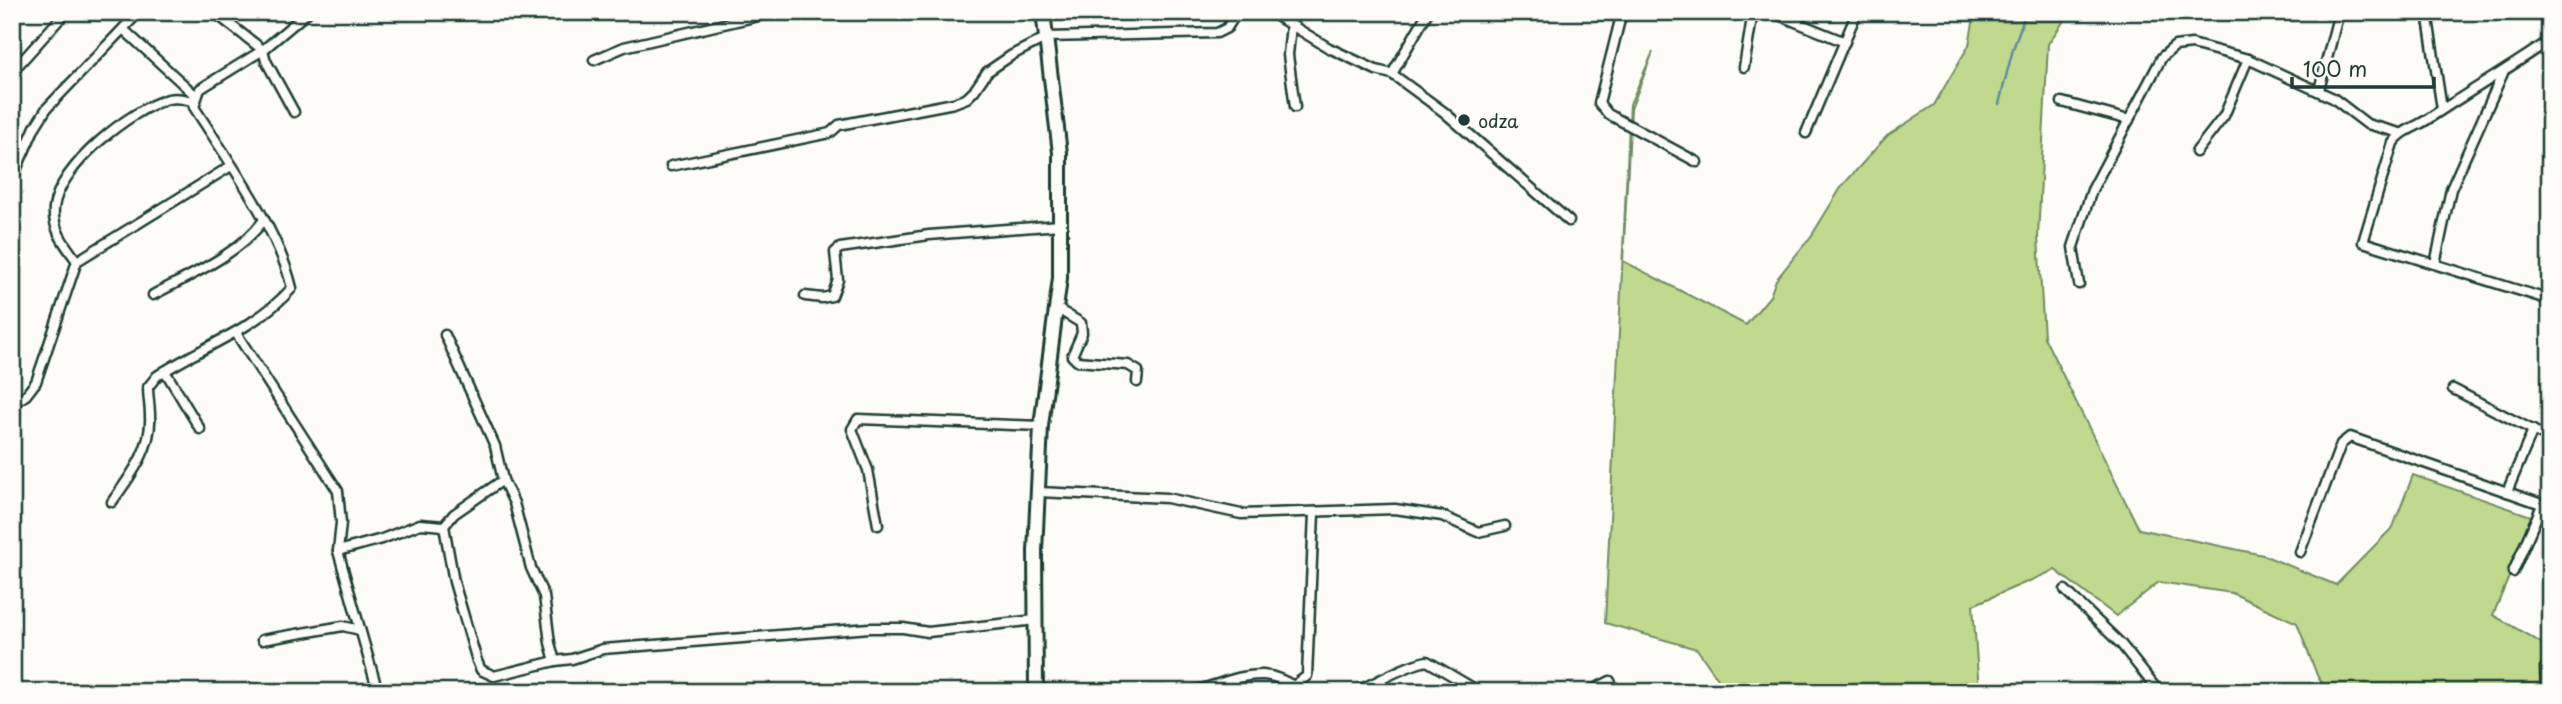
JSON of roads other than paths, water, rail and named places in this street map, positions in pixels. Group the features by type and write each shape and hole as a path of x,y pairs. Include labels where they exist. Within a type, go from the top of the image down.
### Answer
{"street":[{"path":"12,72 66,12"},
{"path":"12,179 35,127 47,108 139,12"},
{"path":"214,12 263,50 266,61 294,112"},
{"path":"112,502 140,461 148,439 148,387 165,371 236,333 281,300 292,288 288,271 263,221 194,107 201,89 263,50 307,12"},
{"path":"594,60 624,47 776,12"},
{"path":"1043,12 1060,153 1060,278 1041,426 1035,551 1036,690 1053,692"},
{"path":"671,166 830,134 839,125 954,103 974,91 996,66 1047,37 1217,33 1227,28 1237,12"},
{"path":"1270,12 1329,48 1376,70 1392,74 1444,112 1569,221"},
{"path":"1392,74 1427,12"},
{"path":"1622,12 1599,103 1608,114 1698,162"},
{"path":"1744,66 1753,12"},
{"path":"1771,12 1844,42"},
{"path":"1806,133 1857,12"},
{"path":"2319,90 2339,12"},
{"path":"2427,12 2442,109"},
{"path":"1291,25 1288,55 1295,107"},
{"path":"122,29 196,99"},
{"path":"2550,40 2503,73 2417,126 2400,133 2393,143 2363,242 2550,300"},
{"path":"2079,284 2073,247 2091,190 2162,57 2175,46 2192,44 2248,59 2319,90 2347,107 2367,124 2400,133"},
{"path":"2196,152 2224,116 2248,59"},
{"path":"2435,264 2451,189 2503,73"},
{"path":"77,261 61,240 54,207 62,185 100,141 143,110 172,98 196,99"},
{"path":"2062,102 2129,120"},
{"path":"12,405 26,395 36,382 77,261 231,166"},
{"path":"153,295 219,258 254,233 263,221"},
{"path":"805,296 832,296 838,281 835,252 840,248 929,235 1060,225"},
{"path":"1056,308 1081,323 1082,333 1072,356 1077,362 1128,365 1138,371 1136,383"},
{"path":"236,333 338,491 341,523 338,551 378,692"},
{"path":"445,335 495,446 531,568 544,596 555,661"},
{"path":"165,371 200,429"},
{"path":"2453,388 2549,437"},
{"path":"878,525 868,470 852,429 858,419 1041,426"},
{"path":"2507,492 2533,430"},
{"path":"2300,552 2341,444 2350,437 2546,506 2513,572"},
{"path":"503,480 454,514 444,526 454,582 481,670 494,676 604,649 870,628 903,628 928,632 1036,620"},
{"path":"1038,492 1167,498 1241,514 1395,509 1442,516 1478,532 1505,526"},
{"path":"1295,685 1307,676 1314,513"},
{"path":"338,551 382,539 420,524 444,526"},
{"path":"2065,590 2122,644 2159,692"},
{"path":"262,640 343,626 360,630"},
{"path":"1354,692 1392,676 1411,664 1427,661 1480,692"},
{"path":"2545,668 2546,692"},
{"path":"1186,692 1203,690 1231,680 1265,675 1295,685 1304,692"},
{"path":"1588,692 1610,681 1615,692"},
{"path":"1149,692 1164,692"}],"waterway":[{"path":"1999,104 2026,12"}],"place":[{"name":"odza","path":"1464,120"}]}
